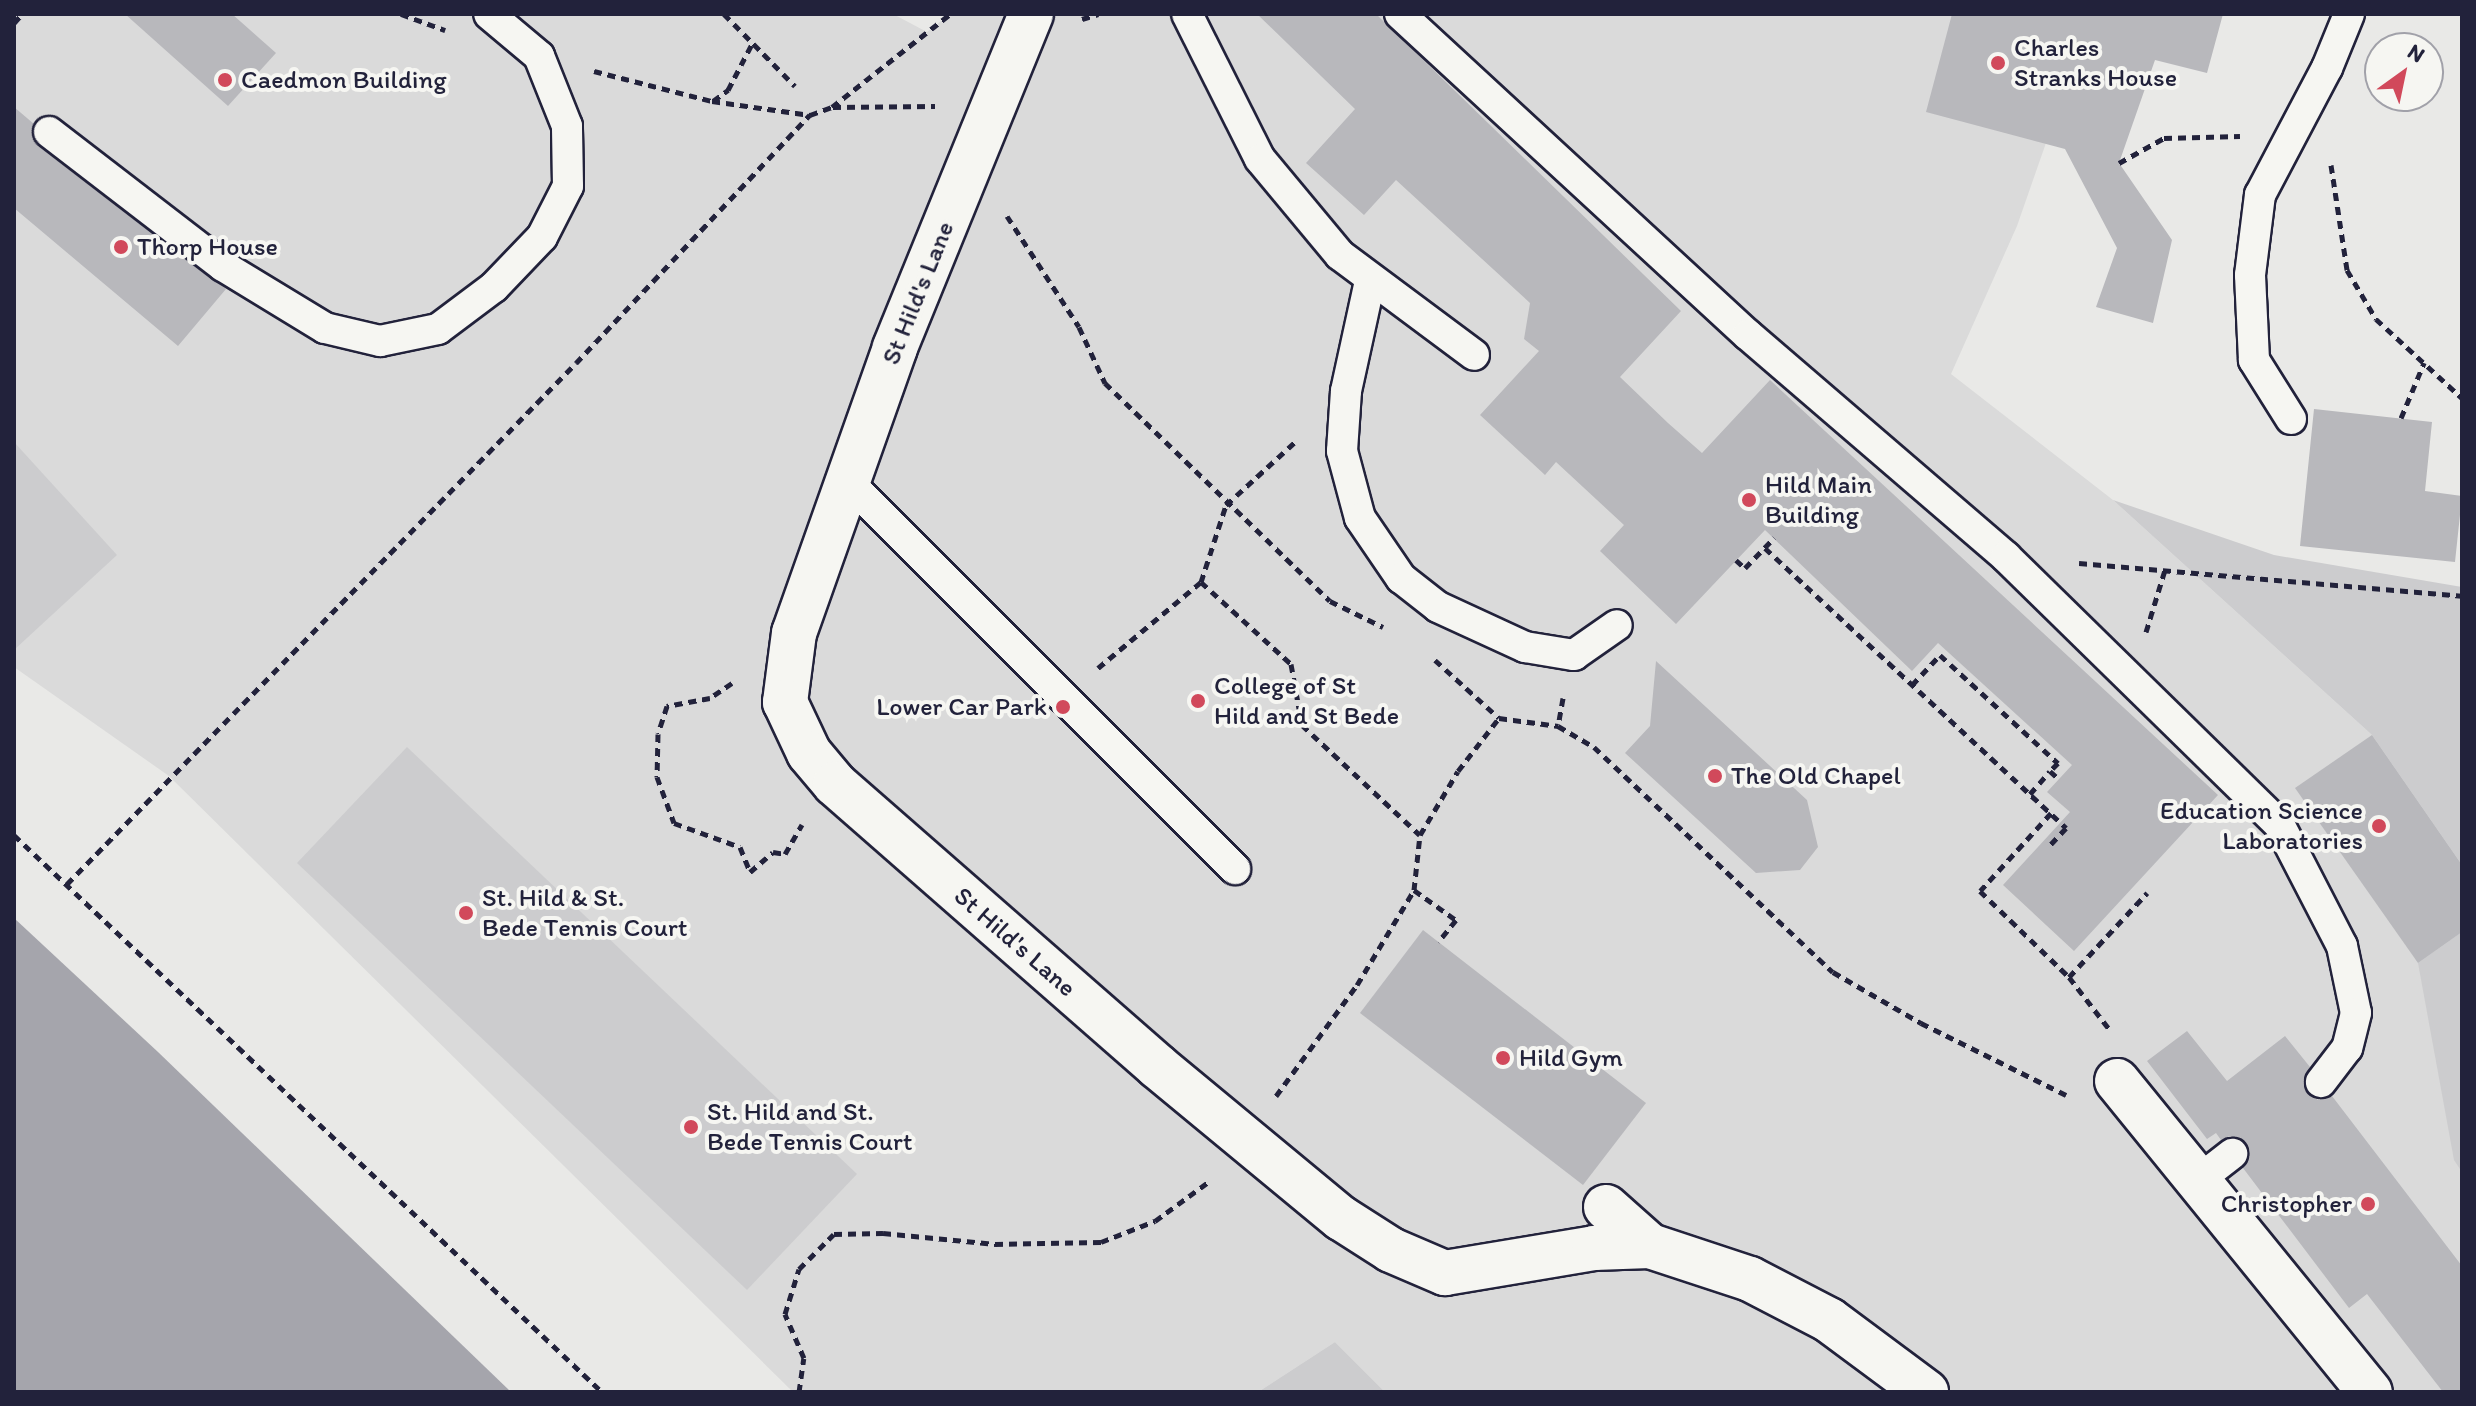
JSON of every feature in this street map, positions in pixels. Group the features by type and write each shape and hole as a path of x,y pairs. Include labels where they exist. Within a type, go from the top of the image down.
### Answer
{"street":[{"name":"St Hild's Lane","path":"1031,14 895,348 794,633 785,702 809,753 835,784 1244,1139 1341,1218 1391,1250 1445,1273 1594,1248 1650,1246 1750,1279 1829,1320 1926,1392"},
{"path":"2117,1060 2196,1182 2370,1392"},
{"path":"1606,1207 1650,1246"}],"lane":[{"path":"49,132 223,266 325,328 380,341 438,329 494,287 542,237 568,186 567,126 539,56 489,14"},
{"path":"1187,14 1260,159 1340,255 1370,281 1474,355"},
{"path":"1400,14 1748,335 2006,557 2279,824 2342,946 2356,1013 2347,1048 2321,1082"},
{"path":"2291,419 2254,360 2250,275 2260,195 2349,14"},
{"path":"1370,281 1346,391 1342,451 1360,518 1401,578 1438,607 1525,647 1574,655 1617,625"},
{"path":"847,481 1235,869"},
{"path":"2196,1182 2232,1154"}],"path":[{"path":"14,23 22,14"},
{"path":"401,14 447,31"},
{"path":"724,14 795,86"},
{"path":"67,884 576,363 810,115 832,107 950,14"},
{"path":"712,101 728,90 753,42"},
{"path":"539,56 712,101 810,115"},
{"path":"832,107 925,107"},
{"path":"2119,163 2164,138 2292,135"},
{"path":"2330,161 2347,270 2376,319 2462,398"},
{"path":"972,162 1079,327 1105,383 1226,505 1330,601 1395,633"},
{"path":"2401,418 2424,363"},
{"path":"1113,651 1201,582 1226,505 1302,435"},
{"path":"1736,560 1745,568 1774,538"},
{"path":"1765,548 2066,828 2050,845"},
{"path":"2006,557 2462,596"},
{"path":"1201,582 1291,664 1302,725 1420,835"},
{"path":"785,854 773,852 750,872 740,847 674,823 657,777 658,734 667,706 710,698 757,667 773,643 794,633"},
{"path":"1912,685 1940,655 2058,763 2030,794"},
{"path":"1432,657 1499,718 1558,726 1594,747 1833,972 2087,1108 2117,1060 2069,977 1980,891 2051,813"},
{"path":"1558,726 1564,693"},
{"path":"799,1392 804,1358 785,1314 799,1269 834,1234 883,1233 995,1244 1101,1242 1155,1221 1204,1189 1357,985 1414,890 1420,835 1458,771 1499,718"},
{"path":"2050,771 2059,779"},
{"path":"14,835 602,1392"},
{"path":"1414,890 1456,920 1438,942"},
{"path":"2069,977 2147,893"}],"shaded area":[{"name":"College of St Hild and St Bede","path":"14,14 893,14 927,32 950,14 2091,14 2017,226 1951,374 2113,500 2372,735 2462,865 2462,1392 1385,1392 1335,1342 1258,1392 793,1392 169,776 14,667"},
{"path":"14,442 117,555 14,650"},
{"path":"2113,500 2274,555 2462,587 2462,865 2372,735"},
{"path":"407,747 857,1174 747,1290 297,863"},
{"path":"14,918 158,1052 511,1392 14,1392"},
{"path":"2462,932 2462,1172 2454,1160 2418,963"},
{"path":"1335,1342 1385,1392 1258,1392"}],"building":[{"name":"Caedmon Building","path":"125,14 232,14 276,53 228,106"},
{"name":"Hild Main Building","path":"1257,14 1376,14 1681,311 1620,377 1668,423 1702,453 1770,380 2218,795 2074,951 2003,885 2070,812 2047,792 2072,765 1938,643 1912,671 1765,530 1676,624 1600,551 1624,525 1556,462 1545,475 1480,415 1539,351 1524,339 1530,303 1396,180 1364,215 1306,163 1355,109"},
{"path":"1952,14 2223,14 2207,73 2155,60 2119,163 2172,240 2153,323 2096,307 2117,248 2065,149 1926,112"},
{"name":"Thorp House","path":"14,107 34,124 32,138 38,146 226,289 178,346 14,208"},
{"path":"2314,409 2432,422 2425,491 2462,496 2455,562 2300,546"},
{"name":"The Old Chapel","path":"1656,661 1807,800 1818,847 1800,870 1756,873 1625,753 1650,726"},
{"name":"Education Science Laboratories","path":"2372,735 2462,865 2462,932 2418,963 2295,788"},
{"name":"Hild Gym","path":"1423,930 1646,1103 1583,1185 1360,1013"},
{"name":"Christopher","path":"2187,1031 2227,1081 2285,1036 2310,1067 2305,1090 2318,1100 2332,1096 2462,1266 2462,1392 2443,1392 2367,1294 2349,1308 2243,1168 2250,1152 2246,1142 2230,1136 2221,1140 2216,1133 2207,1139 2147,1061"}],"place":[{"name":"Charles Stranks House","path":"1998,63"},
{"name":"Caedmon Building","path":"225,80"},
{"name":"Thorp House","path":"121,247"},
{"name":"Hild Main Building","path":"1749,500"},
{"name":"College of St Hild and St Bede","path":"1198,701"},
{"name":"Lower Car Park","path":"1063,707"},
{"name":"The Old Chapel","path":"1715,776"},
{"name":"Education Science Laboratories","path":"2379,826"},
{"name":"St. Hild & St. Bede Tennis Court","path":"466,913"},
{"name":"Hild Gym","path":"1503,1058"},
{"name":"St. Hild and St. Bede Tennis Court","path":"691,1127"},
{"name":"Christopher","path":"2368,1204"}]}
